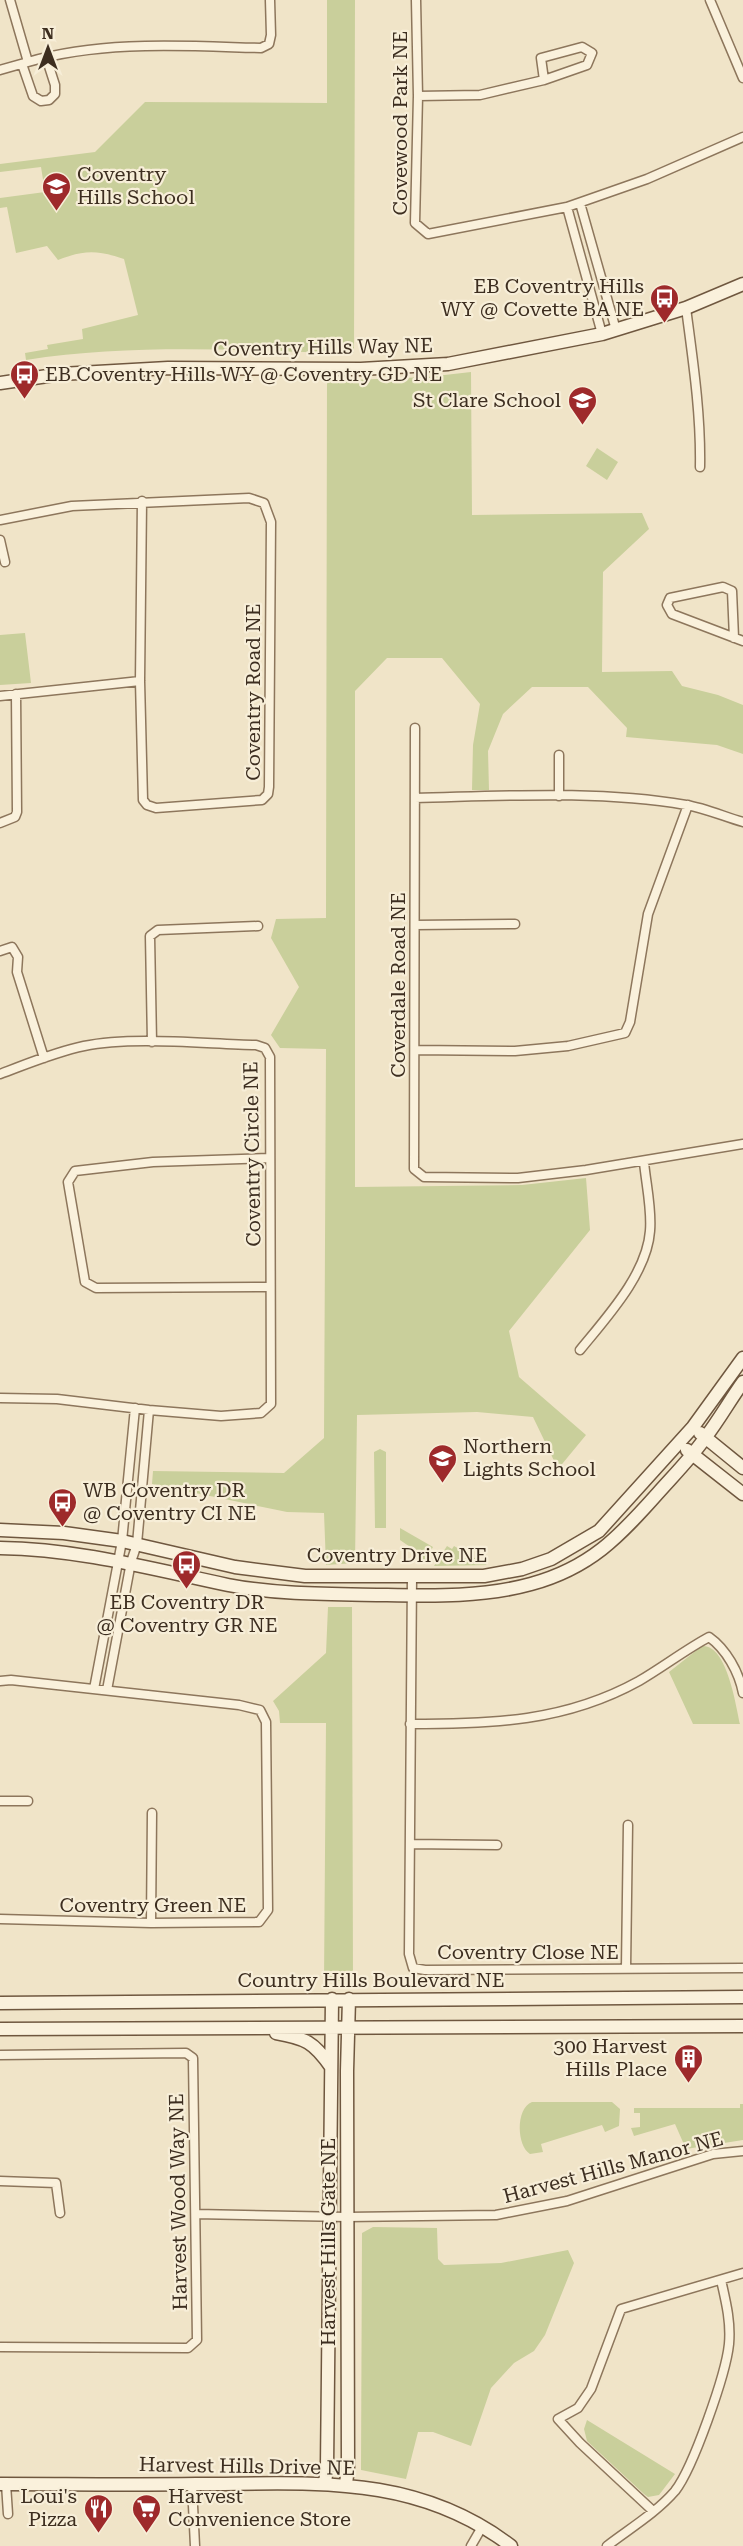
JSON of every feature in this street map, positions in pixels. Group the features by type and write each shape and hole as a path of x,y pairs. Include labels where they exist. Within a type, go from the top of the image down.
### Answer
{"street":[{"path":"10,0 33,96 41,100 49,100 55,94 55,85 46,57"},
{"path":"0,70 46,57 90,49 158,45 261,48 269,44 271,35 270,0"},
{"name":"Covewood Park NE","path":"416,0 418,96 415,223 428,234 580,203 647,179 743,137"},
{"path":"710,0 743,78"},
{"path":"418,96 480,95 544,80 587,65 592,53 582,46 541,58 544,80"},
{"path":"580,203 616,330"},
{"path":"567,207 602,334"},
{"name":"Coventry Hills Way NE","path":"0,383 61,374 168,368 361,369 448,364 602,334 686,308 743,284"},
{"path":"686,308 695,373 700,442 699,467"},
{"name":"Coventry Road NE","path":"0,520 72,506 142,501 249,498 264,503 271,522 268,794 262,800 156,808 147,805 142,795 140,681"},
{"path":"0,696 140,681 142,501"},
{"path":"0,540 5,562"},
{"path":"734,638 732,591 723,587 670,598 667,605 672,614 743,642"},
{"path":"0,823 15,817 17,812 16,694"},
{"name":"Coverdale Road NE","path":"415,728 414,1169 424,1177 518,1178 644,1162 743,1144"},
{"path":"559,755 559,796"},
{"path":"415,798 559,796 620,798 688,805 743,822"},
{"path":"415,1050 514,1051 568,1046 626,1033 630,1022 648,914 688,805"},
{"path":"415,925 515,924"},
{"path":"152,1042 150,936 158,930 258,926"},
{"path":"0,951 12,947 18,957 17,972 44,1058"},
{"name":"Coventry Circle NE","path":"0,1074 85,1046 152,1042 256,1045 265,1048 270,1057 271,1404 261,1413 221,1416 57,1399 0,1398"},
{"path":"269,1158 153,1162 75,1171 68,1182 85,1282 96,1288 270,1287"},
{"path":"580,1350 621,1300 643,1258 650,1233 644,1162"},
{"name":"Coventry Drive NE","path":"0,1530 64,1533 122,1541 235,1567 305,1576 484,1576 522,1569 551,1559 599,1531 693,1427 743,1358"},
{"name":"Coventry Drive NE","path":"0,1548 62,1552 124,1561 231,1585 305,1594 411,1596 484,1594 531,1585 558,1575 609,1546 692,1454 743,1382"},
{"path":"107,1690 124,1561 122,1541 135,1408"},
{"path":"94,1689 124,1561 137,1544 149,1410"},
{"path":"693,1427 743,1468"},
{"path":"679,1443 743,1494"},
{"name":"Coventry Close NE","path":"412,1576 409,1954 413,1968 425,1970 743,1968"},
{"path":"410,1724 486,1724 525,1720 566,1711 598,1701 638,1682 709,1636 722,1647 743,1693"},
{"name":"Coventry Green NE","path":"0,1681 11,1680 107,1690 239,1705 260,1710 266,1722 268,1910 259,1922 151,1923 0,1919"},
{"path":"0,1801 28,1801"},
{"path":"151,1923 152,1813"},
{"path":"626,1968 628,1825"},
{"path":"410,1844 497,1845"},
{"name":"Country Hills Boulevard NE","path":"0,2003 743,1997"},
{"path":"0,1998 42,2003"},
{"name":"Harvest Hills Gate NE","path":"325,2483 332,1999"},
{"name":"Harvest Hills Gate NE","path":"346,2484 348,2467 347,2027 349,1999"},
{"path":"0,2029 743,2026"},
{"path":"251,2028 309,2042 319,2050 331,2067"},
{"name":"Harvest Wood Way NE","path":"0,2055 186,2053 193,2058 196,2214 196,2340 188,2348 0,2347"},
{"name":"Harvest Hills Manor NE","path":"196,2214 347,2217 496,2216 567,2201 713,2154 743,2151"},
{"path":"0,2181 56,2183 60,2213"},
{"path":"653,2511 580,2443 558,2419 578,2408 591,2389 621,2309 743,2273"},
{"path":"607,2546 653,2511 675,2490 687,2469 724,2371 729,2344 729,2311 721,2280"},
{"name":"Harvest Hills Drive NE","path":"8,2514 3,2484 346,2484 410,2496 482,2527 511,2546"},
{"path":"192,2484 195,2546"},
{"path":"471,2546 482,2527"}],"green space":[{"path":"327,0 355,0 354,353 149,350 107,351 26,360 25,353 48,349 47,345 83,339 82,329 138,315 124,259 91,252 75,254 58,260 47,246 16,253 7,207 0,208 0,198 45,192 41,167 0,172 0,164 95,152 145,102 327,103"},
{"path":"471,372 472,515 642,513 649,529 603,572 602,672 672,671 682,686 718,695 743,705 743,754 717,745 626,737 627,728 588,687 532,687 503,714 488,751 489,790 472,790 473,745 480,704 442,658 387,658 355,691 355,1187 522,1185 586,1178 590,1230 509,1331 519,1377 586,1435 558,1469 533,1417 477,1412 357,1415 355,1563 326,1565 324,1513 287,1512 152,1484 153,1471 284,1473 324,1438 326,1049 280,1048 271,1035 299,987 271,938 276,919 326,918 327,381 427,377"},
{"path":"597,448 618,462 607,480 586,466"},
{"path":"25,633 31,683 0,685 0,635"},
{"path":"380,1449 386,1452 386,1528 375,1528 374,1452"},
{"path":"400,1528 433,1547 423,1563 416,1563 413,1549 400,1540"},
{"path":"447,1546 452,1549 454,1546 487,1565 434,1566"},
{"path":"328,1607 352,1607 353,1980 324,1982 326,1723 280,1723 279,1711 273,1701 326,1653"},
{"path":"702,1646 711,1648 724,1665 733,1691 740,1724 693,1724 669,1672"},
{"path":"532,2102 612,2102 620,2109 619,2126 605,2132 602,2125 541,2144 543,2152 530,2154 522,2143 520,2127 523,2111"},
{"path":"740,2104 743,2104 743,2140 686,2149 675,2124 634,2136 631,2128 640,2127 640,2113 634,2113 634,2108 740,2108"},
{"path":"373,2227 437,2228 438,2259 444,2265 501,2263 568,2250 574,2263 545,2335 534,2351 514,2363 491,2388 471,2446 433,2432 418,2432 406,2479 361,2470 362,2233"},
{"path":"587,2420 675,2474 659,2495 648,2497 644,2494 587,2441 584,2429"}],"place":[{"name":"Coventry Hills School","path":"56,212"},
{"name":"EB Coventry Hills WY @ Covette BA NE","path":"665,324"},
{"name":"EB Coventry Hills WY @ Coventry GD NE","path":"24,400"},
{"name":"St Clare School","path":"582,426"},
{"name":"Northern Lights School","path":"442,1484"},
{"name":"WB Coventry DR @ Coventry CI NE","path":"62,1528"},
{"name":"EB Coventry DR @ Coventry GR NE","path":"187,1590"},
{"name":"300 Harvest Hills Place","path":"688,2084"},
{"name":"Loui's Pizza","path":"98,2534"},
{"name":"Harvest Convenience Store","path":"147,2534"}]}
